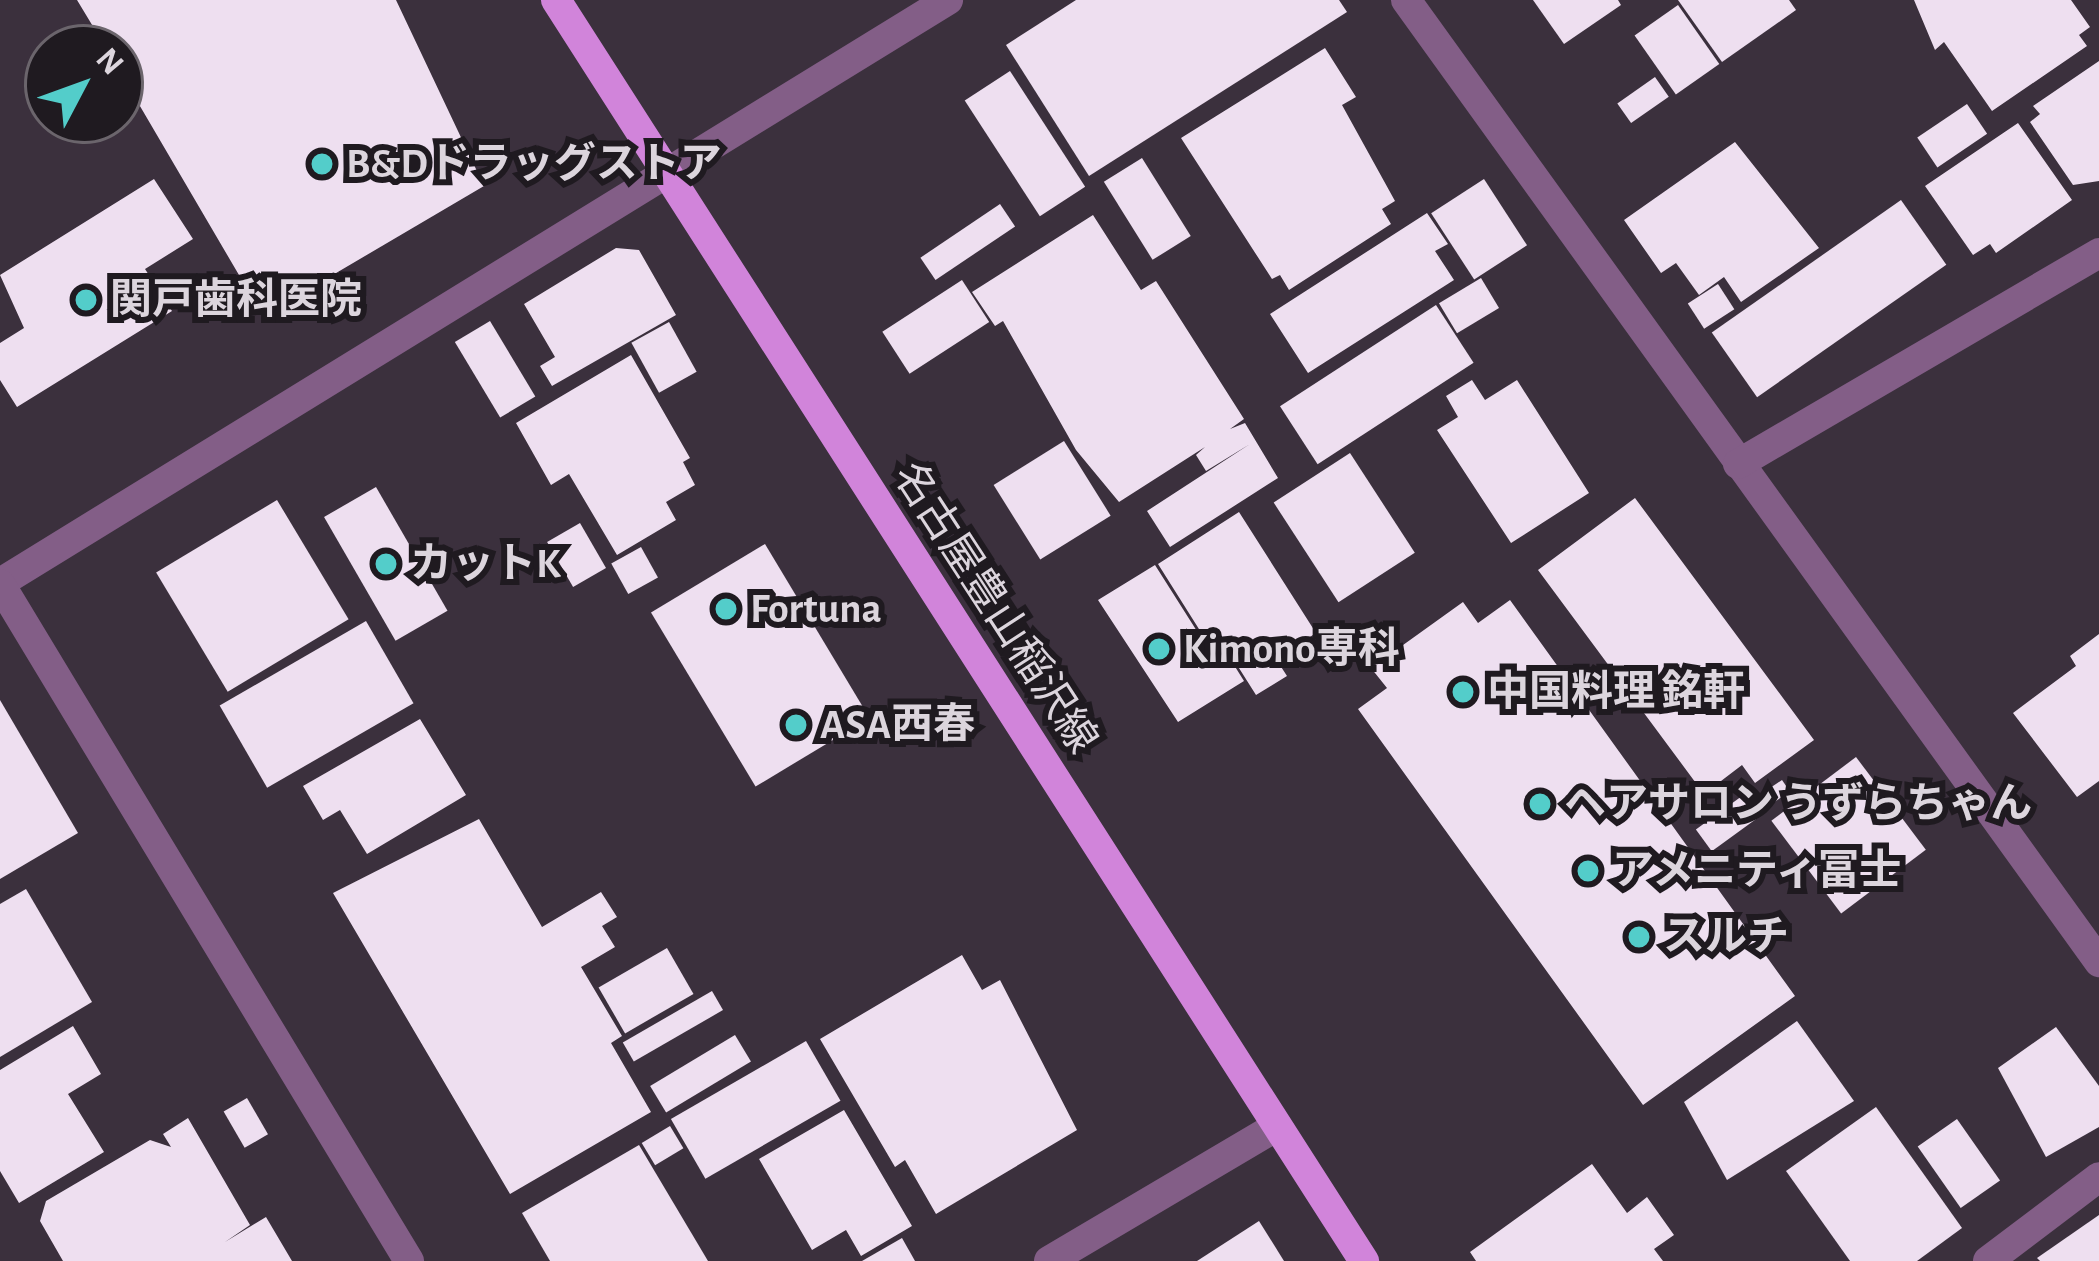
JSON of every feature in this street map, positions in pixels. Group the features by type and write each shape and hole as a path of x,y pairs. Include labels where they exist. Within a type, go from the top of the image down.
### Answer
{"main road":[{"name":"名古屋豊山稲沢線","path":"556,0 1364,1261"}],"street":[{"path":"409,1261 0,584 948,0"},
{"path":"1406,0 2099,962"},
{"path":"1738,464 2099,253"},
{"path":"1049,1261 1277,1126"},
{"path":"1988,1261 2099,1177"}],"building":[{"name":"B&Dドラッグストア","path":"77,0 396,0 484,186 263,316 144,113 144,24 92,24"},
{"path":"1076,0 1339,0 1347,12 1089,176 1006,45"},
{"path":"1533,0 1618,0 1621,5 1564,44"},
{"path":"1678,0 1789,0 1796,10 1722,62"},
{"path":"1914,0 2071,0 2090,27 2079,35 2087,46 1992,111 1944,42 1935,50"},
{"path":"1678,5 1719,64 1676,94 1635,35"},
{"path":"1325,48 1356,97 1342,105 1395,201 1382,209 1391,224 1289,290 1280,275 1272,279 1181,138"},
{"path":"2099,61 2099,181 2073,185 2030,122 2040,114 2033,106"},
{"path":"1010,71 1085,187 1040,216 965,100"},
{"path":"1655,77 1669,97 1631,123 1617,103"},
{"path":"1967,104 1987,134 1937,167 1917,138"},
{"path":"2018,123 2072,200 1996,253 1990,244 1973,255 1925,186"},
{"path":"1735,142 1819,248 1741,302 1724,277 1699,295 1676,263 1661,273 1624,220"},
{"path":"1142,158 1191,236 1153,260 1104,182"},
{"name":"関戸歯科医院","path":"154,179 193,239 145,269 172,311 17,407 0,380 0,343 24,328 0,275"},
{"path":"1484,179 1527,245 1474,280 1431,213"},
{"path":"1901,200 1946,265 1757,397 1712,332"},
{"path":"1000,204 1015,226 936,280 920,258"},
{"path":"1427,213 1448,244 1435,251 1454,280 1308,373 1270,314"},
{"path":"1093,215 1141,290 1156,281 1244,419 1230,429 1245,423 1278,478 1170,547 1147,511 1250,444 1206,471 1196,455 1205,447 1119,502 1076,450 1003,321 995,326 972,292"},
{"path":"616,248 639,250 676,315 552,386 540,366 555,357 524,304"},
{"path":"1481,278 1499,308 1457,333 1439,303"},
{"path":"962,280 989,322 910,374 882,332"},
{"path":"1718,284 1734,309 1704,329 1688,304"},
{"path":"1436,305 1474,363 1318,464 1280,406"},
{"path":"490,321 535,396 500,418 455,342"},
{"path":"669,322 697,372 659,393 631,343"},
{"path":"631,355 690,458 683,462 695,485 666,502 676,520 617,555 569,474 551,485 516,423"},
{"path":"1472,380 1485,400 1517,380 1589,493 1511,543 1437,430 1458,417 1446,396"},
{"path":"1064,441 1111,516 1040,560 994,485"},
{"path":"1350,453 1415,553 1338,602 1274,503"},
{"name":"カットK","path":"376,487 448,611 396,641 324,517"},
{"path":"1635,498 1814,740 1755,783 1742,765 1704,794 1538,570"},
{"path":"277,500 349,619 228,692 156,573"},
{"path":"1239,512 1316,633 1276,659 1287,676 1256,695 1220,638 1209,645 1158,564"},
{"path":"580,523 606,568 573,587 547,542"},
{"path":"765,544 870,718 756,787 651,613"},
{"path":"641,547 658,578 628,594 611,563"},
{"path":"1155,565 1207,647 1200,652 1219,641 1244,681 1178,722 1098,600"},
{"path":"1510,600 1795,996 1643,1105 1358,709 1387,688 1371,668 1463,602 1478,623"},
{"path":"366,621 414,703 267,788 220,706"},
{"path":"2099,634 2099,781 2077,797 2013,713 2076,666 2070,656"},
{"path":"0,700 78,833 0,879"},
{"path":"420,719 466,795 367,854 340,810 323,820 303,786"},
{"path":"1856,757 1926,850 1841,913 1771,821"},
{"path":"1782,780 1790,792 1764,809 1756,797"},
{"path":"1742,796 1758,818 1712,851 1696,830"},
{"path":"479,819 542,927 601,892 617,917 602,926 615,947 581,967 622,1036 611,1043 651,1112 510,1194 333,893"},
{"path":"26,889 92,1002 0,1057 0,904"},
{"path":"667,948 694,994 625,1033 599,987"},
{"path":"962,955 982,990 1000,980 1077,1130 936,1214 905,1160 895,1167 820,1039"},
{"path":"712,991 723,1010 634,1062 623,1042"},
{"path":"1797,1021 1854,1101 1727,1180 1684,1102"},
{"path":"73,1026 101,1074 68,1094 104,1152 19,1203 0,1171 0,1070"},
{"path":"2056,1027 2099,1086 2099,1127 2046,1157 1998,1068"},
{"path":"735,1035 751,1062 666,1113 650,1086"},
{"path":"806,1041 841,1101 705,1179 671,1119"},
{"path":"247,1098 268,1134 245,1148 224,1112"},
{"path":"1876,1107 1962,1228 1917,1261 1850,1261 1786,1171"},
{"path":"844,1110 912,1226 861,1256 846,1230 812,1250 759,1159"},
{"path":"188,1118 250,1225 225,1242 266,1217 292,1261 63,1261 40,1221 46,1201 150,1140 171,1147 163,1134"},
{"path":"1957,1119 2000,1180 1961,1208 1918,1147"},
{"path":"670,1126 683,1148 655,1165 642,1143"},
{"path":"639,1145 708,1261 550,1261 522,1213"},
{"path":"1592,1164 1627,1213 1647,1197 1674,1235 1654,1249 1663,1261 1476,1261 1470,1252"},
{"path":"2099,1215 2099,1261 2037,1258"},
{"path":"1259,1221 1284,1261 1197,1261"},
{"path":"902,1238 915,1261 862,1261"}],"place":[{"name":"B&Dドラッグストア","path":"322,164"},
{"name":"関戸歯科医院","path":"86,300"},
{"name":"カットK","path":"386,564"},
{"name":"Fortuna","path":"726,609"},
{"name":"Kimono専科","path":"1159,649"},
{"name":"中国料理 銘軒","path":"1463,692"},
{"name":"ASA西春","path":"796,725"},
{"name":"ヘアサロン うずらちゃん","path":"1540,804"},
{"name":"アメニティ冨士","path":"1588,871"},
{"name":"スルチ","path":"1639,937"}]}
